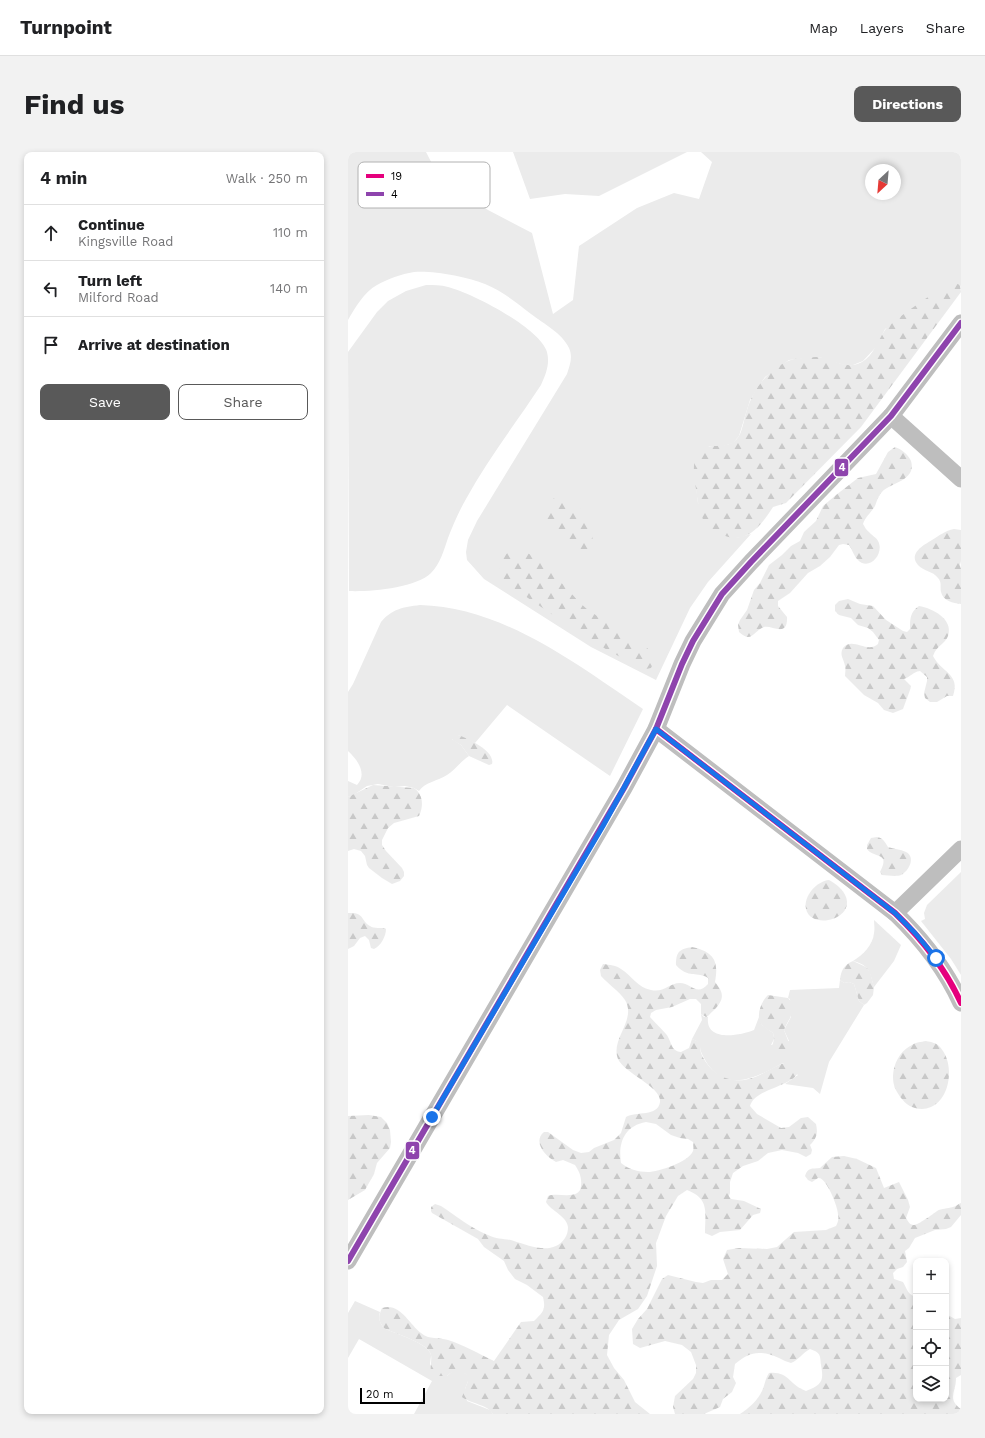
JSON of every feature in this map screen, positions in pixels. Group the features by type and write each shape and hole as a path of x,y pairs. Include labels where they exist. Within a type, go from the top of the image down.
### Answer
{"street":[{"path":"348,1261 595,840 656,729 682,664 693,641 722,594 750,562 891,416 961,323"},
{"path":"891,416 961,479"},
{"path":"656,729 895,913 915,933 936,958 954,986 961,1003"},
{"path":"895,913 961,849"}],"green space":[{"path":"348,152 426,152 431,162 358,162 358,208 485,208 532,233 553,314 573,300 579,246 637,208 674,193 699,199 712,162 701,152 961,152 961,288 960,285 885,329 877,346 863,361 853,365 844,365 819,357 789,360 765,377 750,400 739,436 733,443 724,446 709,446 694,469 698,503 737,538 751,534 708,582 690,608 656,680 591,647 484,579 467,560 466,552 468,540 477,521 567,374 571,355 566,343 552,329 503,294 478,281 470,279 430,272 414,272 404,274 377,285 364,296 348,320"},
{"path":"513,152 687,152 599,196 565,194 530,199"},
{"path":"955,283 960,285 961,292 861,427 786,503 773,507 756,529 742,537 734,538 725,536 707,525 700,512 698,502 694,471 695,457 700,449 710,446 723,446 729,444 739,436 753,395 768,375 781,365 799,358 818,357 845,365 862,362 872,352 882,334 889,326 933,294 946,286"},
{"path":"426,285 448,287 473,296 519,322 542,343 547,352 547,369 541,385 493,455 466,499 454,523 439,561 431,573 424,578 404,586 380,590 349,591 348,352 377,312 388,301 406,291"},
{"path":"895,447 902,450 908,456 911,461 912,468 910,473 901,481 882,492 863,524 877,540 880,546 878,556 875,560 871,563 862,563 856,558 849,545 839,545 830,557 820,566 808,573 790,593 778,601 778,606 787,617 785,627 779,629 764,627 750,637 747,637 739,632 738,625 740,620 747,610 754,590 760,583 769,565 791,546 800,541 804,532 816,521 823,506 858,478 876,474 888,452"},
{"path":"559,497 568,499 576,504 584,515 593,540 592,547 587,550 574,547 563,535 548,524 544,519 543,511 546,505 552,499"},
{"path":"954,529 961,530 961,604 944,598 941,592 939,580 936,576 920,567 915,561 916,553 925,544 943,533"},
{"path":"511,550 522,551 533,556 554,574 582,605 644,645 654,656 651,668 646,669 638,667 588,639 509,585 502,576 500,567 503,558"},
{"path":"848,599 860,604 873,606 886,620 907,632 910,629 910,619 912,613 919,606 930,609 941,615 948,624 948,636 933,656 952,678 955,689 953,696 947,696 937,702 930,702 925,698 924,693 927,677 920,671 915,672 904,679 911,686 903,709 893,713 884,710 878,703 864,695 845,676 842,650 847,645 851,644 874,647 878,644 879,640 868,628 858,625 851,618 839,615 835,611 835,605 839,601"},
{"path":"420,605 451,608 480,616 509,627 538,641 565,657 643,709 610,776 507,705 475,743 458,735 452,739 461,745 469,756 447,775 428,784 419,791 405,786 394,787 378,784 367,786 348,797 348,781 357,785 362,776 358,762 348,751 348,692 381,622 389,614 398,609"},
{"path":"452,733 478,744 489,754 492,759 492,764 489,765 469,756 461,745 454,741 450,736"},
{"path":"373,785 414,788 422,800 422,808 419,816 394,823 388,828 382,840 382,845 386,851 404,872 404,876 400,881 392,884 369,868 365,856 361,851 354,849 348,851 348,797"},
{"path":"877,837 882,839 888,847 904,851 909,854 911,857 910,864 904,873 897,876 882,875 880,872 884,861 883,858 867,849 867,845 871,838"},
{"path":"961,872 961,975 951,959 921,921 925,919 924,913 927,905"},
{"path":"829,880 837,885 843,892 846,897 847,905 844,912 831,920 815,919 809,915 806,909 807,899 809,894 816,886"},
{"path":"348,913 360,915 367,924 372,927 386,929 384,938 379,946 374,949 371,948 369,940 365,936 360,938 354,946 348,949"},
{"path":"874,920 901,945 894,961 874,987 866,967 853,961 864,953 870,946 874,931"},
{"path":"692,947 699,949 713,958 716,968 715,982 722,994 719,1004 706,1017 701,1014 701,1004 696,999 690,999 672,1007 656,1010 651,1013 650,1017 666,1034 675,1050 681,1052 689,1048 692,1039 698,1042 700,1044 701,1053 706,1062 716,1073 724,1078 739,1080 749,1079 782,1064 790,1062 798,1063 798,1071 795,1077 788,1082 761,1094 754,1099 750,1106 757,1114 781,1128 789,1127 801,1118 808,1117 816,1124 817,1130 816,1138 810,1145 812,1150 811,1154 806,1157 798,1153 782,1150 768,1153 758,1161 743,1166 733,1173 730,1182 729,1196 731,1199 744,1201 761,1209 760,1213 753,1215 740,1230 720,1232 712,1236 705,1233 705,1207 703,1202 700,1198 687,1190 678,1196 666,1216 656,1243 657,1266 647,1296 638,1309 619,1320 609,1335 607,1355 614,1368 624,1380 635,1402 650,1414 493,1414 487,1408 462,1397 468,1381 467,1375 457,1371 447,1376 437,1376 431,1371 431,1355 429,1351 411,1339 384,1328 379,1319 382,1308 394,1308 399,1311 424,1335 431,1338 445,1339 454,1342 494,1361 521,1322 534,1321 540,1315 544,1308 543,1297 527,1285 515,1279 508,1270 504,1261 484,1247 478,1239 432,1213 431,1207 435,1204 441,1206 464,1222 491,1237 511,1240 541,1248 554,1247 560,1244 567,1234 567,1223 546,1202 548,1196 573,1195 580,1191 581,1177 575,1165 563,1160 556,1162 548,1157 540,1145 539,1140 541,1136 544,1132 548,1132 573,1150 581,1153 589,1152 594,1148 614,1140 621,1133 626,1117 651,1112 658,1107 660,1102 659,1096 655,1091 627,1070 618,1059 616,1052 617,1044 626,1022 628,1007 623,997 601,976 600,970 603,964 613,965 625,972 642,987 656,991 676,983 684,984 697,989 704,988 708,984 708,978 685,972 676,965 678,954 682,950","holes":["646,1122 656,1124 671,1135 688,1139 693,1142 693,1151 690,1155 673,1166 653,1172 637,1171 621,1163 620,1156 622,1142 628,1131 638,1124"]},
{"path":"853,961 866,967 870,972 874,987 873,995 864,1005 859,1001 854,984 849,982 844,983 840,980 841,973 844,968 847,964"},
{"path":"840,980 844,983 849,982 854,984 859,1001 864,1005 829,1062 820,1094 813,1088 785,1084 798,1075 783,1063 750,1078 729,1080 719,1076 711,1068 703,1056 698,1042 692,1039 702,1020 701,1014 704,1017 708,1017 708,1025 717,1034 732,1035 754,1030 759,1017 762,1025 773,1033 774,1039 771,1045 789,1041 784,1030 791,1017 790,999 788,998 790,990 839,988"},
{"path":"768,995 788,998 793,1006 792,1014 784,1030 791,1048 786,1054 774,1055 771,1051 774,1039 773,1033 762,1025 759,1018 761,1005"},
{"path":"926,1041 939,1046 946,1056 949,1067 949,1078 947,1088 942,1098 935,1105 926,1109 912,1107 902,1100 894,1086 893,1073 897,1059 906,1049 915,1043"},
{"path":"369,1115 381,1117 387,1123 390,1130 390,1148 377,1163 374,1174 365,1190 348,1200 348,1116"},
{"path":"844,1156 857,1159 876,1168 884,1188 899,1182 910,1207 906,1218 912,1225 918,1224 939,1210 954,1207 961,1203 961,1215 951,1227 935,1230 915,1238 909,1248 905,1251 907,1262 903,1267 897,1269 893,1273 894,1279 903,1282 909,1293 913,1296 913,1402 949,1402 949,1316 955,1319 961,1318 961,1375 956,1378 953,1398 954,1402 961,1409 961,1414 740,1414 758,1398 769,1373 781,1374 806,1391 816,1387 822,1379 820,1357 818,1353 810,1349 791,1363 772,1355 761,1353 746,1356 735,1364 733,1377 736,1383 732,1392 723,1399 720,1407 704,1414 675,1414 673,1407 675,1396 693,1379 696,1373 696,1365 691,1352 682,1345 665,1341 640,1348 633,1344 632,1329 647,1309 662,1279 668,1275 703,1283 711,1280 722,1280 728,1274 723,1259 727,1250 739,1248 767,1249 777,1247 794,1232 826,1230 836,1226 838,1222 837,1210 834,1199 828,1187 821,1179 818,1178 812,1182 805,1176 809,1170 820,1168 832,1157"},
{"path":"355,1301 380,1312 380,1321 384,1328 411,1339 429,1351 431,1355 430,1365 447,1376 453,1371 461,1371 468,1375 468,1381 465,1389 467,1401 490,1410 493,1414 414,1414 432,1381 359,1339 348,1358 348,1313"}],"transit line":[{"name":"4","path":"348,1261 624,788 656,729 682,664 693,641 722,594 891,416 961,323"},
{"name":"19","path":"656,729 895,913 924,944 948,978 961,1003"}],"route":[{"path":"432,1117 603,826 656,729 895,913 905,922 936,958"}]}
